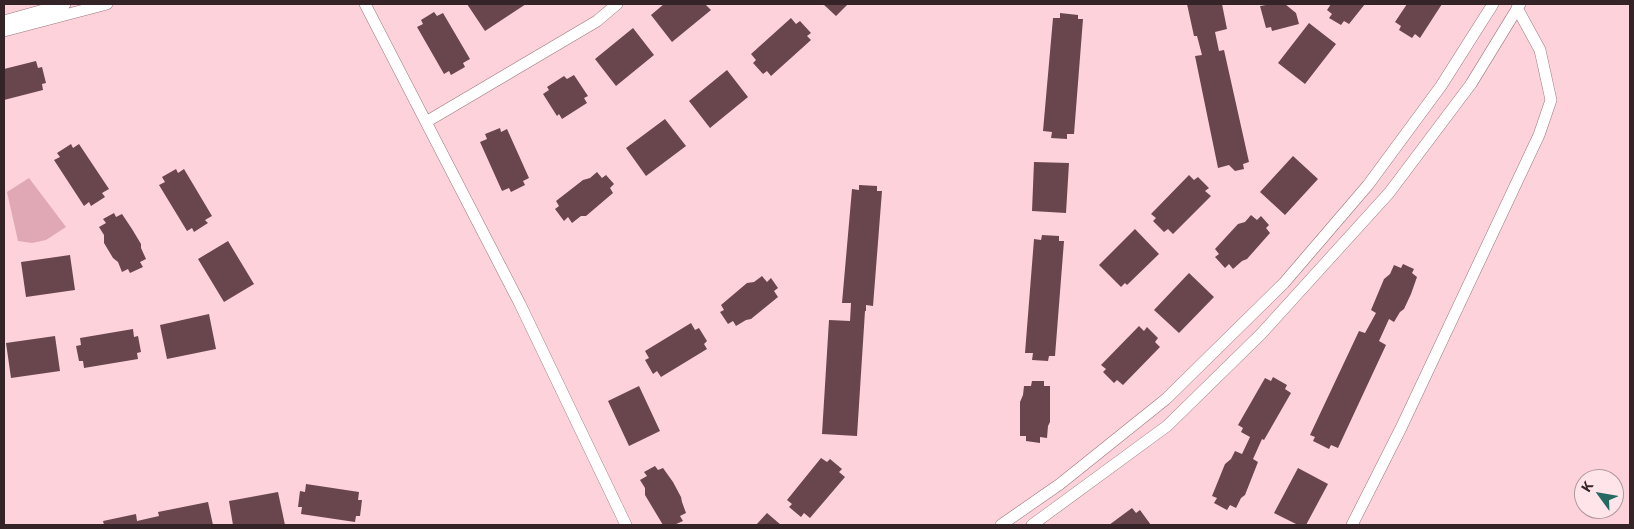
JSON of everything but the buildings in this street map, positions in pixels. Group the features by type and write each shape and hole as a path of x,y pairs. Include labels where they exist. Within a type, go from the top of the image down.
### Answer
{"street":[{"path":"4,21 65,4"},
{"path":"4,31 107,4"},
{"path":"365,4 520,304 626,525"},
{"path":"426,122 596,21 617,4"},
{"path":"1001,525 1060,484 1166,399 1284,283 1368,185 1441,86 1493,4"},
{"path":"1032,525 1167,426 1261,334 1389,194 1471,84 1519,6"},
{"path":"1352,525 1401,428 1539,136 1551,100 1540,50 1519,6"}],"shaded area":[{"path":"29,178 66,227 46,240 32,243 18,241 7,192"}]}
